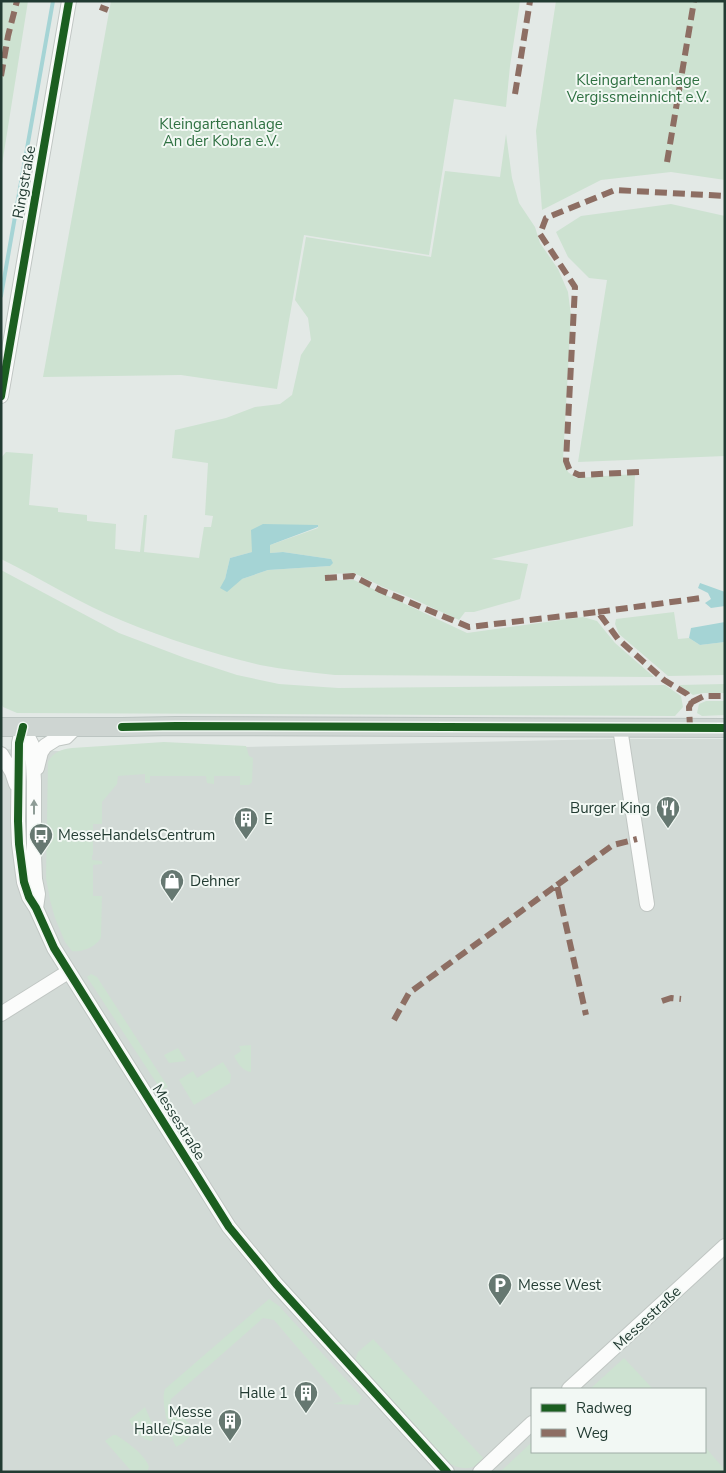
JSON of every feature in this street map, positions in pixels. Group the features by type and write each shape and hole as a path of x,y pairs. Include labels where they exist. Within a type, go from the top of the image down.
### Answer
{"main road":[{"path":"1,727 725,728"}],"street":[{"name":"Ringstraße","path":"1,396 69,1"},
{"name":"Messestraße","path":"23,727 32,746 34,855 38,894 36,908"},
{"name":"Messestraße","path":"23,727 19,743 18,790 19,844 24,882 28,897 36,908 54,948 229,1227 276,1284 447,1472"},
{"name":"Messestraße","path":"34,780 41,752 45,746 56,739 66,738 75,728"},
{"path":"620,728 647,904"},
{"name":"Messestraße","path":"1,754 12,772 18,790"},
{"path":"1,1014 68,972"},
{"name":"Messestraße","path":"570,1388 725,1246"},
{"path":"480,1472 531,1424"}],"shaded area":[{"path":"608,739 725,739 725,1472 1,1472 1,749 58,751"}],"green space":[{"path":"1,1 28,1 1,171"},
{"name":"Kleingartenanlage An der Kobra e.V.","path":"111,1 520,1 506,107 454,99 429,255 304,235 277,389 181,375 43,377"},
{"name":"Kleingartenanlage Vergissmeinnicht e.V.","path":"556,1 725,1 725,180 671,172 601,180 542,210 536,131"},
{"path":"506,134 512,178 519,203 535,227 540,243 558,269 568,292 571,316 563,459 568,472 576,478 635,474 633,526 491,559 528,564 520,599 474,612 465,612 459,620 354,573 329,574 328,580 354,580 467,633 583,617 597,621 615,643 654,677 335,675 269,667 191,646 123,621 92,607 1,559 1,458 6,452 33,454 29,505 58,508 58,512 87,515 87,521 116,524 115,549 140,552 144,515 147,515 144,552 199,558 204,527 211,527 213,516 205,515 208,463 172,458 175,430 226,418 255,407 280,404 292,395 301,355 311,340 308,318 295,300 306,237 431,257 445,171 500,177","holes":["318,525 318,528 270,545 270,553 283,552 331,559 330,566 268,570 242,579 225,579 230,558 252,552"]},
{"path":"671,204 725,216 725,456 578,462 607,280 589,278 568,257 556,232 581,216"},
{"path":"1,570 119,633 237,675 279,684 338,688 665,685 681,696 683,707 675,716 17,713 3,707 1,703"},
{"path":"674,612 678,639 689,638 700,645 725,642 725,675 668,676 619,634 615,624 616,619"},
{"path":"725,684 725,693 693,695 679,685"},
{"path":"706,701 725,701 725,715 702,716 697,713 699,704"},
{"path":"164,742 246,746 249,756 253,758 252,782 249,785 240,785 240,776 214,776 214,784 207,783 206,776 150,776 150,783 145,783 145,774 118,776 117,784 102,802 102,824 93,824 92,860 102,861 102,864 93,865 93,896 102,896 101,937 89,948 72,951 65,942 55,918 46,878 48,762 55,753 68,748"},
{"path":"91,974 97,977 168,1087 164,1089 168,1094 165,1096 87,977"},
{"path":"251,1045 251,1072 243,1068 234,1056 241,1051 239,1046"},
{"path":"178,1048 186,1061 169,1063 164,1055"},
{"path":"223,1062 231,1075 230,1083 194,1105 179,1080 193,1071 197,1078"},
{"path":"269,1299 279,1306 362,1397 358,1405 333,1404 343,1401 274,1320 263,1318 171,1399 170,1404 193,1428 193,1433 176,1447 165,1410 165,1389"},
{"path":"373,1339 485,1460 476,1466 467,1468 457,1467 447,1462 355,1361 358,1352"},
{"path":"624,1358 652,1388 591,1388"},
{"path":"145,1407 153,1426 152,1441 141,1437 129,1420"},
{"path":"113,1435 121,1438 140,1453 149,1467 147,1472 132,1472 105,1441"},
{"path":"531,1443 531,1453 706,1453 706,1448 725,1470 725,1472 500,1472"}],"water":[{"path":"263,524 318,525 318,527 270,545 270,553 283,552 331,559 333,563 330,566 268,570 242,579 227,592 220,588 225,579 230,558 252,552 251,530"},
{"path":"700,583 725,592 725,606 711,608 705,603 711,599 708,593 698,588"},
{"path":"725,622 725,642 700,645 689,638 691,628"}],"waterway":[{"path":"1,296 53,1"}],"marked path":[{"path":"1,76 17,1"},
{"path":"515,94 530,1"},
{"path":"667,162 694,1"},
{"path":"100,7 108,10"},
{"path":"639,472 579,475 570,471 566,461 575,287 540,234 546,218 615,190 725,196"},
{"path":"325,578 353,576 380,590 469,627 598,612 618,639 664,680 687,694 692,702 689,707 690,728"},
{"path":"598,612 701,598"},
{"path":"692,702 704,696 725,696"},
{"path":"557,885 613,845 637,839"},
{"path":"394,1020 409,993 557,885 586,1015"},
{"path":"662,1001 671,998 681,999"}],"cycle path":[{"path":"1,396 69,1"},
{"path":"23,727 19,743 18,821 24,882 29,897 54,948 229,1227 276,1284 447,1472"},
{"path":"122,727 725,728"}],"place":[{"name":"Burger King","path":"668,829"},
{"name":"E","path":"246,840"},
{"name":"MesseHandelsCentrum","path":"41,856"},
{"name":"Dehner","path":"172,902"},
{"name":"Messe West","path":"500,1306"},
{"name":"Halle 1","path":"306,1414"},
{"name":"Messe Halle/Saale","path":"230,1442"}]}
